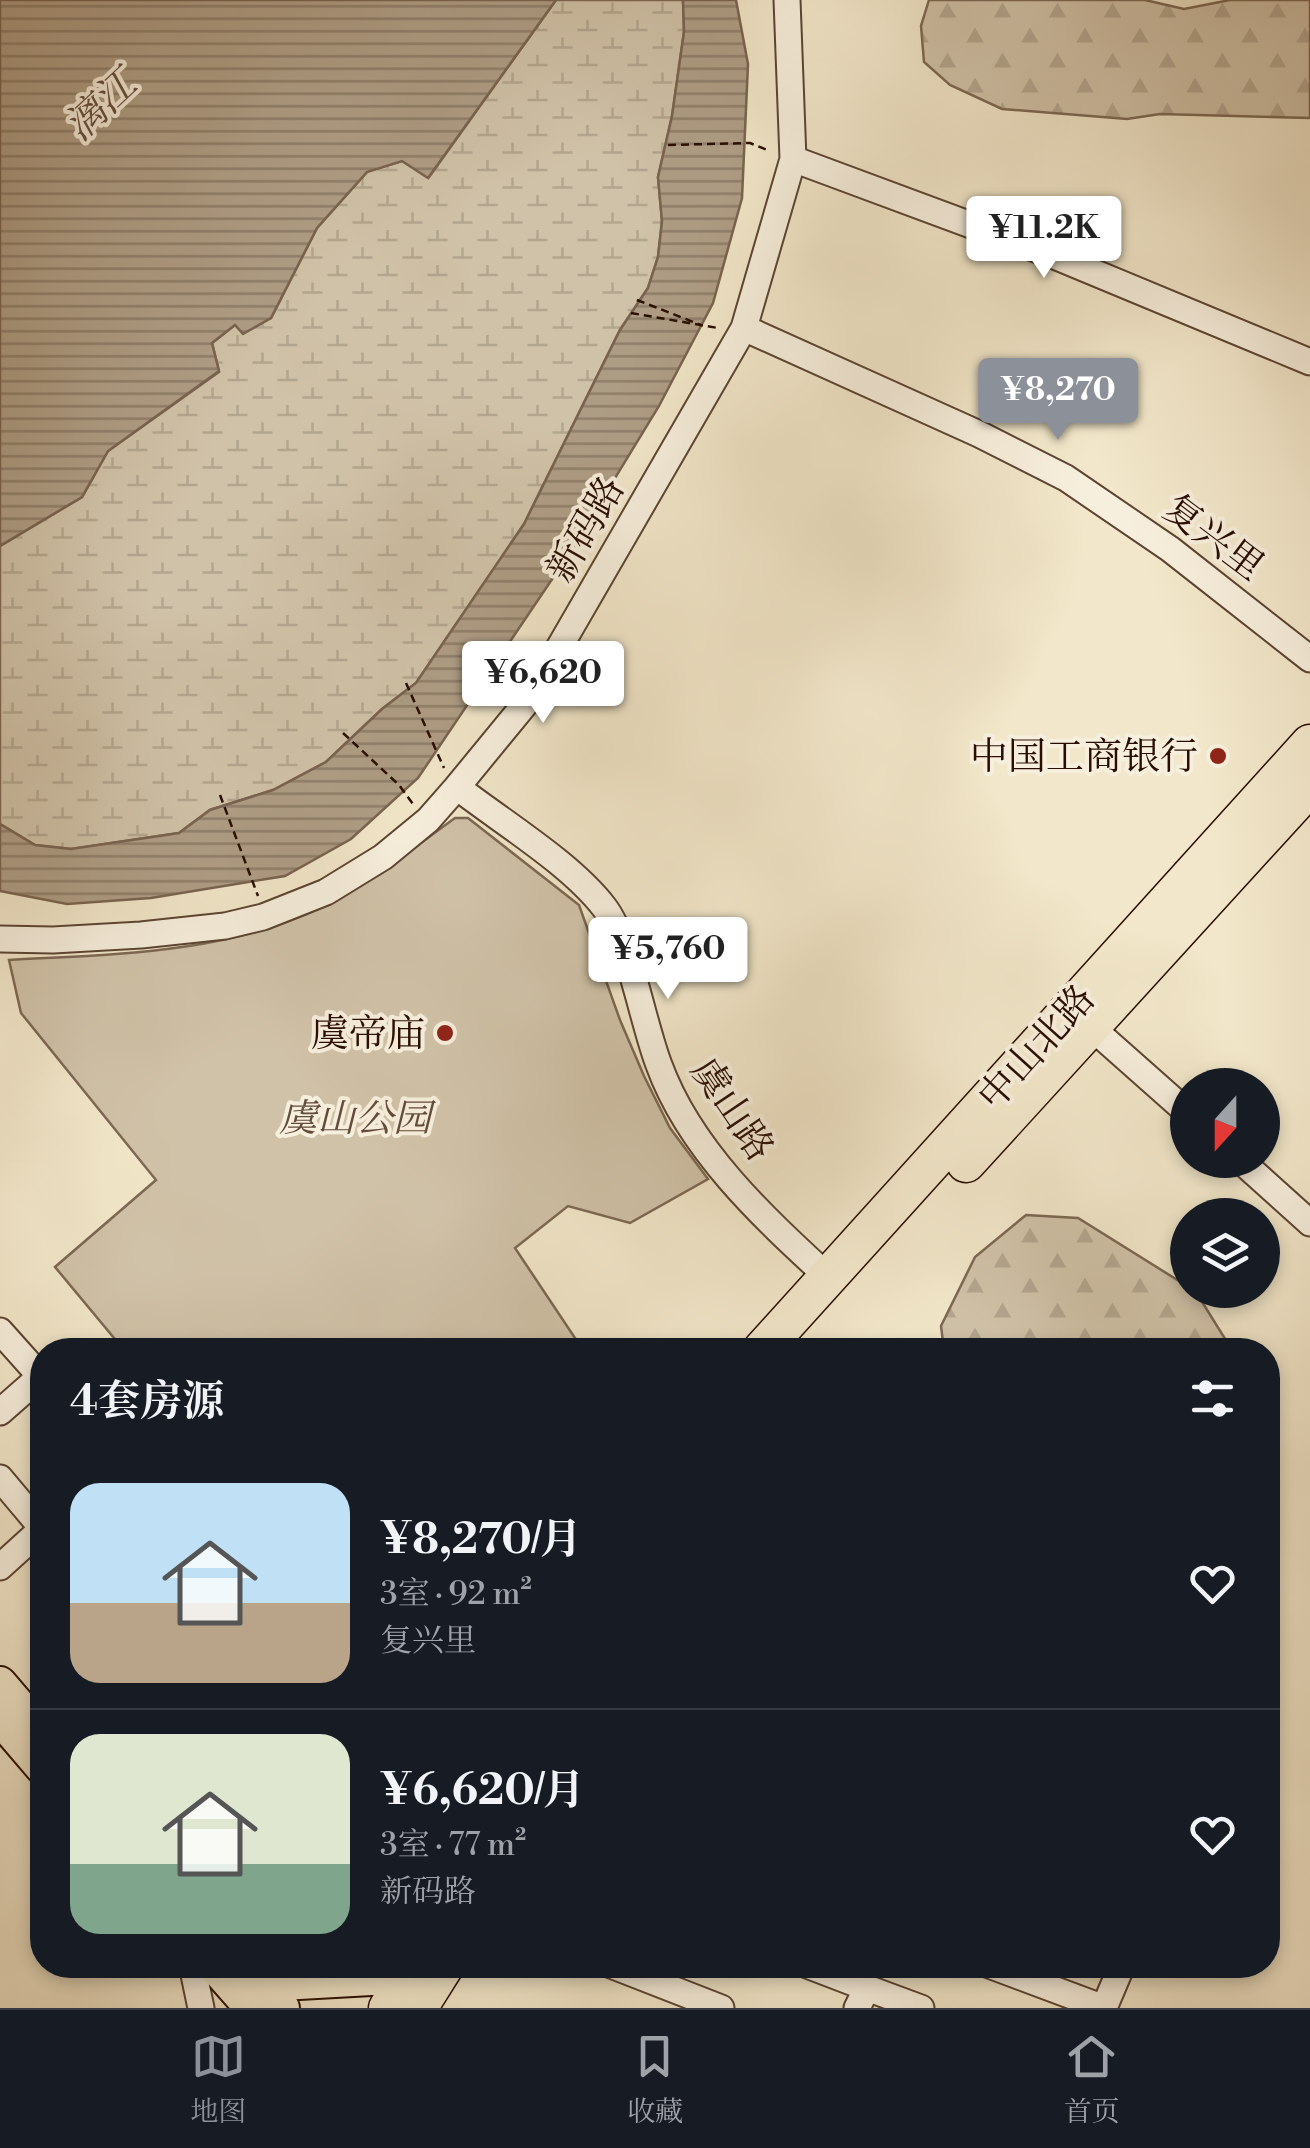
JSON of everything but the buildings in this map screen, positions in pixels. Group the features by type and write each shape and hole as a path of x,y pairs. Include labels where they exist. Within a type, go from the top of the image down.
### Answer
{"highway":[{"name":"中山北路","path":"773,1338 1310,744"},
{"name":"中山北路","path":"807,1338 1310,786"}],"main road":[{"path":"0,1683 30,1718"},
{"path":"0,1719 30,1754"},
{"path":"231,1978 255,1996 419,1989"}],"street":[{"name":"新码路","path":"0,938 142,936 224,926 264,916 326,892 382,857 428,820 457,787 530,698 744,328 794,160 788,0"},
{"path":"794,160 1057,257 1310,362"},
{"name":"复兴里","path":"744,328 980,434 1066,478 1170,549 1310,659"},
{"name":"虞山路","path":"457,787 576,878 606,909 620,938 658,1064 676,1106 724,1172 828,1277"},
{"path":"1091,1026 1170,1097"},
{"path":"1260,1178 1310,1223"},
{"path":"0,1331 30,1364"},
{"path":"0,1412 30,1387"},
{"path":"0,1478 30,1514"},
{"path":"0,1566 30,1539"},
{"path":"195,1978 201,2008"},
{"path":"657,1978 721,2008"},
{"path":"835,1978 862,1998 921,2008"},
{"path":"1024,1978 1104,2008 1117,1978"}],"path":[{"path":"668,145 750,143"},
{"path":"631,313 707,327 637,300"},
{"path":"406,683 437,757"},
{"path":"343,733 400,785 405,795"},
{"path":"220,795 255,887"}],"green space":[{"path":"556,0 683,0 684,32 672,116 658,177 662,221 658,257 648,288 620,330 524,524 416,683 326,762 273,790 210,810 179,833 71,849 35,845 0,824 0,546 82,497 108,451 219,372 212,343 236,324 271,318 317,228 368,171 402,161 429,177"},
{"path":"929,0 1145,0 1184,9 1230,0 1310,0 1310,118 1160,114 1127,119 1002,109 950,85 924,62 921,26"},
{"name":"虞山公园","path":"455,818 468,818 579,905 644,1076 670,1128 708,1179 630,1223 568,1206 515,1248 575,1338 114,1338 55,1267 156,1180 21,1013 9,960 167,949 245,935 320,908 389,866"},
{"path":"1026,1215 1078,1218 1170,1275 1170,1308 1206,1308 1225,1338 942,1338 941,1326 975,1257"}],"water":[{"name":"漓江","path":"0,0 556,0 428,178 402,161 367,172 317,228 271,318 243,334 235,325 212,343 219,371 108,451 82,497 0,546"},
{"path":"683,0 736,0 748,64 742,198 713,303 659,406 565,560 418,778 351,839 285,876 151,898 67,904 0,891 0,824 35,845 71,849 179,833 210,810 273,790 326,762 416,683 524,524 620,330 648,288 658,257 662,221 658,177 672,116 684,32"}],"place":[{"name":"中国工商银行","path":"1218,756"},
{"name":"虞帝庙","path":"445,1033"}]}
